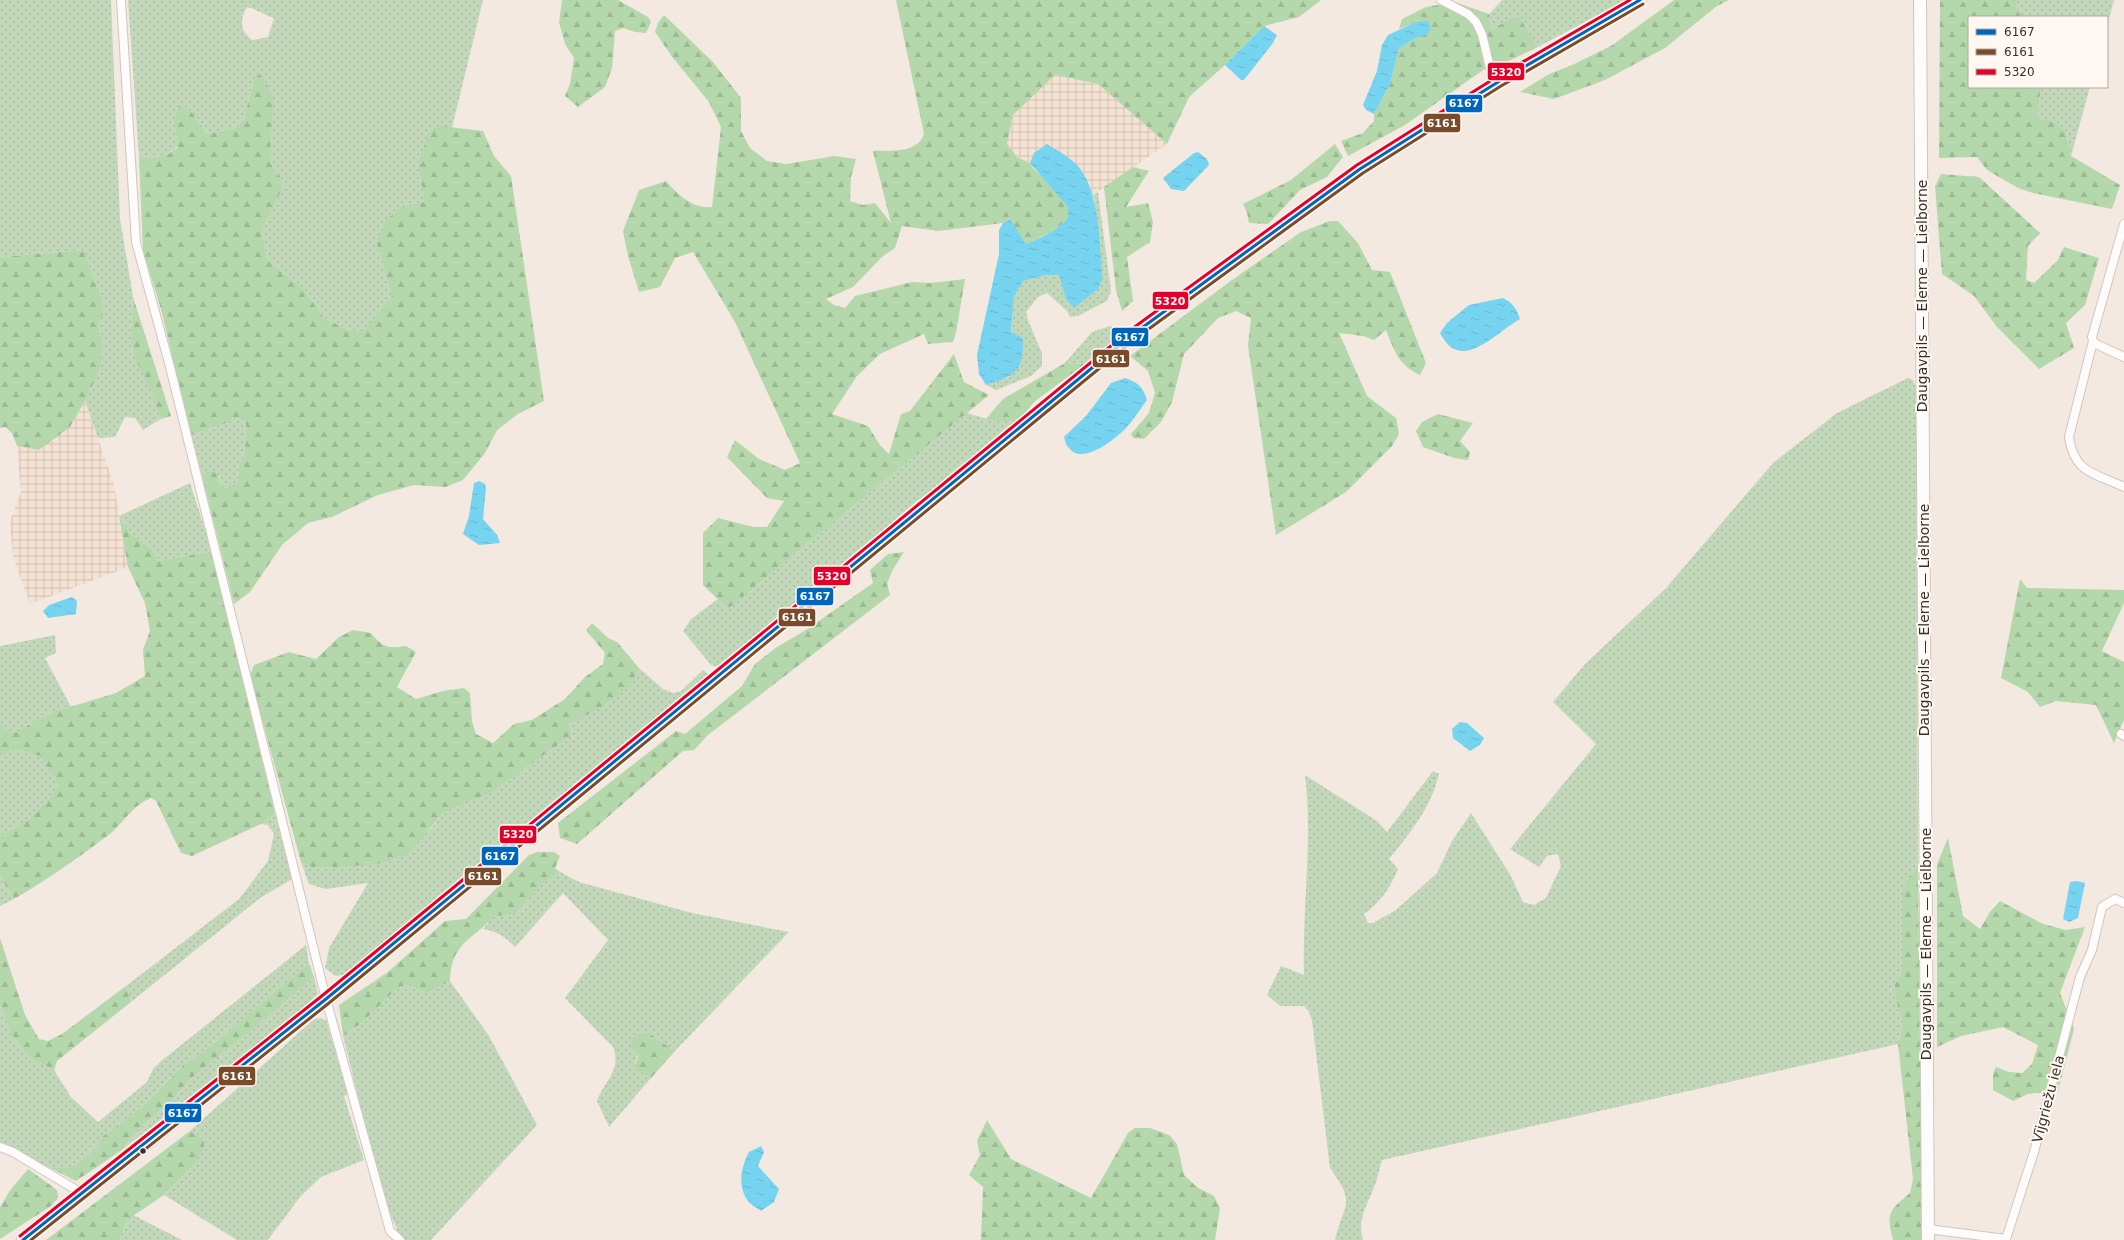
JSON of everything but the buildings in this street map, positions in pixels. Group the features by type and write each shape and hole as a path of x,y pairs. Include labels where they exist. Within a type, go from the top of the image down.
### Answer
{"main road":[{"path":"23,1240 83,1194 326,998 1132,335 1360,169 1498,82 1640,0"},
{"name":"Daugavpils — Elerne — Lielborne","path":"1920,0 1928,1234"}],"street":[{"path":"122,0 136,242 170,367 326,998 390,1231 400,1240"},
{"path":"1440,0 1468,14 1476,22 1482,34 1490,68 1498,82"},
{"path":"2124,224 2092,336 2093,341 2069,437 2071,452 2080,466 2124,487"},
{"path":"2093,341 2096,344 2124,357"},
{"name":"Vījgriežu iela","path":"1928,1234 2006,1239 2034,1152 2080,978 2092,950 2102,907 2115,899 2124,903"},
{"path":"0,1147 13,1152 83,1194"}],"shaded area":[{"path":"1055,75 1098,84 1167,144 1093,195 1083,172 1034,153 1030,163 1017,157 1007,144 1013,115"},
{"path":"85,401 114,485 128,567 30,604 13,557 10,521 21,492 17,446 39,450 70,427"}],"green space":[{"path":"0,0 111,0 120,219 133,297 131,334 161,419 143,430 135,418 125,417 115,437 98,438 85,401 100,368 103,344 98,324 103,314 103,302 84,250 0,257"},
{"path":"128,0 483,0 452,128 440,126 418,163 424,202 404,205 376,241 392,296 363,333 349,330 324,318 305,291 267,259 262,230 283,187 280,176 270,162 270,142 254,78 244,119 236,128 207,134 190,110 174,121 178,146 174,150 160,156 139,157","holes":["247,7 274,18 268,37 252,40 245,33 242,25 244,12"]},
{"path":"562,0 618,0 648,17 651,22 646,33 635,32 623,28 615,31 612,68 605,87 578,107 565,96 570,84 574,58 565,44 559,22"},
{"path":"896,0 1321,0 1299,17 1264,26 1225,65 1189,97 1167,144 1098,84 1055,75 1013,115 1007,144 1017,157 1030,163 1034,169 1051,185 1068,207 1068,218 1063,224 1049,233 1026,244 1009,219 1003,223 938,231 902,226 895,248 882,257 853,287 826,299 834,305 845,308 855,296 912,282 930,283 965,279 956,333 953,342 928,344 924,334 880,354 857,376 832,414 868,426 880,445 889,454 901,414 910,411 954,354 964,382 989,395 728,609 703,585 703,533 718,518 753,527 767,527 784,501 767,498 727,457 735,440 759,459 785,470 800,463 735,322 693,252 675,258 660,287 639,292 628,256 623,231 639,190 666,181 686,200 698,206 712,207 721,127 709,102 673,58 655,32 658,23 664,15 713,62 741,98 741,131 750,148 767,161 786,164 835,156 856,159 851,177 850,201 863,205 875,203 891,223 873,151 903,150 910,148 921,140 924,134"},
{"path":"1502,0 1626,0 1536,48 1536,44 1510,18 1491,31 1489,14"},
{"path":"1674,0 1729,0 1717,6 1665,48 1605,80 1554,99 1520,92 1549,74 1570,66 1611,46"},
{"path":"1940,0 2016,0 2016,6 2021,16 1968,16 1968,88 2041,88 2037,118 2057,124 2066,132 2071,156 2120,185 2112,209 2033,193 2018,188 1987,170 1977,157 1939,158"},
{"path":"2016,0 2114,0 2108,22 2108,16 2021,16 2016,6"},
{"path":"1455,2 1489,14 1491,31 1510,18 1519,17 1536,44 1536,48 1502,64 1496,61 1405,125 1348,156 1341,141 1363,133 1374,121 1374,114 1390,84 1399,48 1416,38 1427,34 1416,22 1399,29 1402,19 1426,7"},
{"path":"262,73 273,98 270,162 280,176 283,187 262,230 267,259 305,291 324,318 349,330 363,332 392,296 376,241 387,219 404,205 424,202 418,163 428,135 440,126 483,131 494,156 511,176 544,401 518,414 497,430 485,453 463,480 446,487 414,485 378,495 332,517 308,523 282,545 250,592 234,604 202,475 208,471 214,472 219,478 220,484 225,488 238,482 239,465 245,451 246,423 235,417 224,424 191,435 161,309 143,251 139,157 165,155 174,151 178,147 174,121 179,106 190,110 207,134 236,128 244,119 254,78"},
{"path":"2041,88 2090,88 2071,156 2066,132 2037,118"},
{"path":"1335,144 1343,157 1327,177 1300,190 1268,224 1249,223 1243,204 1291,180"},
{"path":"1133,167 1149,171 1126,207 1148,203 1153,222 1150,242 1127,257 1133,301 1122,311 1116,290 1104,187"},
{"path":"1941,174 1979,177 2040,233 2028,246 2026,280 2034,283 2058,260 2064,247 2099,258 2085,305 2066,323 2074,348 2039,369 1997,327 1974,296 1942,274 1935,186"},
{"path":"1098,192 1111,291 1107,301 1078,316 1070,317 1067,311 1047,293 1038,297 1026,312 1029,323 1042,353 1042,366 1031,376 996,390 986,385 1009,377 1023,338 1011,333 1014,297 1023,281 1046,275 1060,275 1066,299 1095,200 1093,195"},
{"path":"1330,221 1338,221 1358,243 1372,270 1390,272 1426,363 1420,375 1407,367 1398,357 1386,330 1374,340 1363,336 1339,333 1367,396 1396,418 1399,434 1392,446 1346,492 1276,535 1248,346 1251,318 1236,311 1218,318 1184,354 1172,402 1161,422 1144,439 1133,438 1131,434 1149,413 1155,393 1148,371 1130,356 1232,280 1301,232"},
{"path":"84,250 103,302 103,314 98,324 103,344 100,369 85,401 70,427 39,450 17,446 12,433 5,427 0,428 0,257"},
{"path":"133,297 171,416 161,419 150,390 134,356 131,334"},
{"path":"1110,326 1116,329 1120,334 1118,341 1085,364 1065,363 1092,332"},
{"path":"1065,363 1085,364 1034,402 1019,421 994,421 986,419 1003,399"},
{"path":"1908,378 1913,380 1916,388 1918,867 1909,876 1902,890 1902,969 1895,984 1894,993 1903,1024 1898,1044 1382,1160 1376,1183 1363,1214 1361,1233 1363,1240 1335,1240 1346,1204 1346,1197 1338,1180 1330,1168 1312,1020 1309,1012 1304,1006 1280,1006 1267,995 1281,966 1304,975 1304,925 1308,850 1305,775 1377,821 1387,832 1433,771 1439,774 1431,798 1419,820 1389,859 1398,869 1384,894 1375,905 1364,914 1368,923 1373,923 1396,910 1437,873 1452,841 1471,813 1511,876 1523,902 1534,905 1546,898 1561,866 1558,854 1547,856 1539,867 1510,849 1596,744 1553,702 1585,664 1666,588 1773,463 1837,413"},
{"path":"967,413 994,421 1019,421 916,502 721,668 711,665 683,631 691,619 718,599 728,609"},
{"path":"1438,414 1473,423 1460,441 1470,452 1468,460 1454,458 1423,447 1416,431 1422,422"},
{"path":"235,417 246,423 245,451 239,465 238,482 225,488 220,484 219,476 208,471 202,475 191,435 224,424"},
{"path":"190,483 212,551 159,561 152,549 130,533 119,516"},
{"path":"119,516 130,533 152,549 159,561 212,551 275,814 261,824 192,856 181,853 156,801 151,798 139,805 110,834 75,860 14,899 0,876 0,836 28,820 53,794 58,785 55,777 40,756 14,749 0,758 0,725 13,734 50,713 116,693 145,676 143,650 150,631 145,603 128,567"},
{"path":"904,552 892,571 887,584 890,595 708,735 694,750 683,751 577,844 560,838 558,823 676,731 685,734 742,686 755,664 777,647 806,630 873,583 870,570 888,554"},
{"path":"2020,579 2027,588 2124,590 2124,603 2102,651 2124,662 2124,720 2114,743 2096,705 2056,701 2040,707 2028,692 2001,678"},
{"path":"592,623 608,638 617,642 639,668 632,683 621,694 569,725 572,735 489,794 443,813 408,855 377,864 336,867 312,867 301,862 250,675 254,665 289,652 316,659 339,637 353,630 371,633 386,646 406,646 416,652 397,687 416,699 443,691 464,688 470,693 472,721 476,734 493,743 514,724 532,720 565,699 585,677 603,664 605,653 586,630"},
{"path":"55,635 56,653 45,658 71,707 50,713 13,735 0,725 0,646"},
{"path":"639,668 663,689 673,693 681,691 703,670 709,675 347,974 336,976 325,968 329,948 368,883 326,889 309,884 301,862 313,867 429,831 443,813 489,794 572,735 569,725 621,694 632,683"},
{"path":"14,749 40,756 56,777 58,785 53,794 28,820 0,836 0,758"},
{"path":"275,814 292,879 260,898 131,1002 126,986 239,899 268,861 274,834 268,825 261,824"},
{"path":"1948,838 1963,916 1980,929 1990,912 2000,901 2043,924 2066,930 2085,927 2060,993 2074,1029 2058,1091 2028,1094 2013,1101 1993,1090 1993,1074 1996,1067 2009,1072 2022,1073 2032,1064 2038,1045 2003,1027 1961,1036 1937,1047 1937,864"},
{"path":"537,852 554,852 560,856 555,868 560,872 542,884 515,915 494,916 464,943 454,958 451,968 450,981 428,993 406,985 398,987 363,1022 343,1036 339,1005 388,972 445,921 466,919 529,855"},
{"path":"1918,867 1922,1240 1893,1240 1890,1223 1891,1213 1894,1208 1910,1193 1913,1179 1898,1044 1903,1024 1894,993 1895,984 1902,969 1902,890 1909,876"},
{"path":"560,872 579,882 692,913 789,932 675,1051 652,1035 642,1032 633,1070 651,1078 609,1127 597,1101 614,1069 615,1055 613,1047 565,998 608,940 563,893 515,947 500,935 483,929 494,916 515,915 542,884"},
{"path":"0,876 14,899 0,906"},
{"path":"0,938 25,1015 39,1039 48,1041 62,1034 126,986 131,1002 57,1061 54,1070 30,1058 11,1035 0,1005"},
{"path":"306,945 309,963 214,1043 182,1066 144,1105 103,1136 95,1148 73,1167 50,1168 0,1143 0,1005 11,1035 30,1058 54,1070 71,1097 98,1122 147,1082 153,1069 160,1062"},
{"path":"309,963 314,977 267,1018 189,1080 171,1102 138,1129 122,1150 76,1181 50,1168 73,1167 95,1148 103,1136 144,1105 182,1066 214,1043"},
{"path":"314,977 318,994 297,1013 122,1150 138,1129 171,1102 189,1080 267,1018"},
{"path":"450,981 489,1036 537,1125 431,1240 403,1240 398,1232 383,1196 343,1036 363,1022 398,987 406,985 428,993"},
{"path":"320,1018 326,1020 348,1094 344,1096 364,1160 321,1177 300,1197 268,1240 237,1240 164,1195 192,1167 204,1139 190,1131 314,1019"},
{"path":"642,1032 652,1035 675,1051 651,1078 633,1070 638,1057 637,1053 630,1049 633,1038"},
{"path":"987,1120 1011,1159 1091,1198 1128,1133 1135,1128 1150,1128 1169,1135 1177,1144 1184,1175 1198,1188 1214,1196 1220,1208 1215,1240 981,1240 983,1187 969,1175 980,1155 977,1141"},
{"path":"190,1131 204,1139 204,1148 192,1167 164,1195 127,1220 120,1240 46,1240"},
{"path":"28,1169 57,1190 58,1198 51,1206 0,1239 0,1207 11,1189"},
{"path":"133,1215 182,1240 120,1240 127,1220"}],"water":[{"path":"1427,21 1431,27 1428,34 1416,38 1399,48 1390,84 1374,114 1366,110 1363,105 1377,71 1382,45 1388,35 1416,22"},
{"path":"1264,26 1277,35 1273,43 1244,80 1241,80 1225,65"},
{"path":"1047,144 1076,164 1089,184 1093,196 1098,224 1102,279 1098,289 1074,308 1066,299 1059,275 1046,275 1023,281 1014,297 1011,332 1023,338 1022,358 1016,370 1011,375 986,385 979,374 977,355 999,254 999,230 1003,223 1010,219 1026,244 1059,227 1068,218 1068,207 1030,163 1034,153"},
{"path":"1198,152 1207,159 1209,165 1184,191 1171,189 1163,178 1194,153"},
{"path":"1503,298 1514,306 1520,319 1479,347 1468,350 1458,350 1448,345 1440,333 1447,323 1469,305"},
{"path":"1125,378 1139,385 1144,391 1147,400 1127,427 1107,444 1090,452 1082,454 1075,453 1067,446 1064,437 1086,416 1111,383"},
{"path":"479,481 485,484 486,488 483,519 497,535 500,543 479,545 463,534 469,516 474,483"},
{"path":"72,597 77,601 76,614 48,618 43,611 49,605"},
{"path":"1460,722 1467,723 1484,738 1480,745 1470,751 1453,738 1452,729"},
{"path":"2077,881 2085,883 2078,918 2069,922 2063,919 2070,882"},
{"path":"761,1146 764,1152 758,1166 779,1189 774,1202 761,1211 748,1201 742,1189 741,1176 749,1152"}],"transit line":[{"name":"5320","path":"20,1236 323,995 1129,331 1357,165 1495,78 1630,0"},
{"name":"6167","path":"23,1240 326,999 1132,335 1360,169 1498,82 1640,0"},
{"name":"6161","path":"31,1240 329,1003 1135,339 1363,173 1501,86 1643,4"}]}
